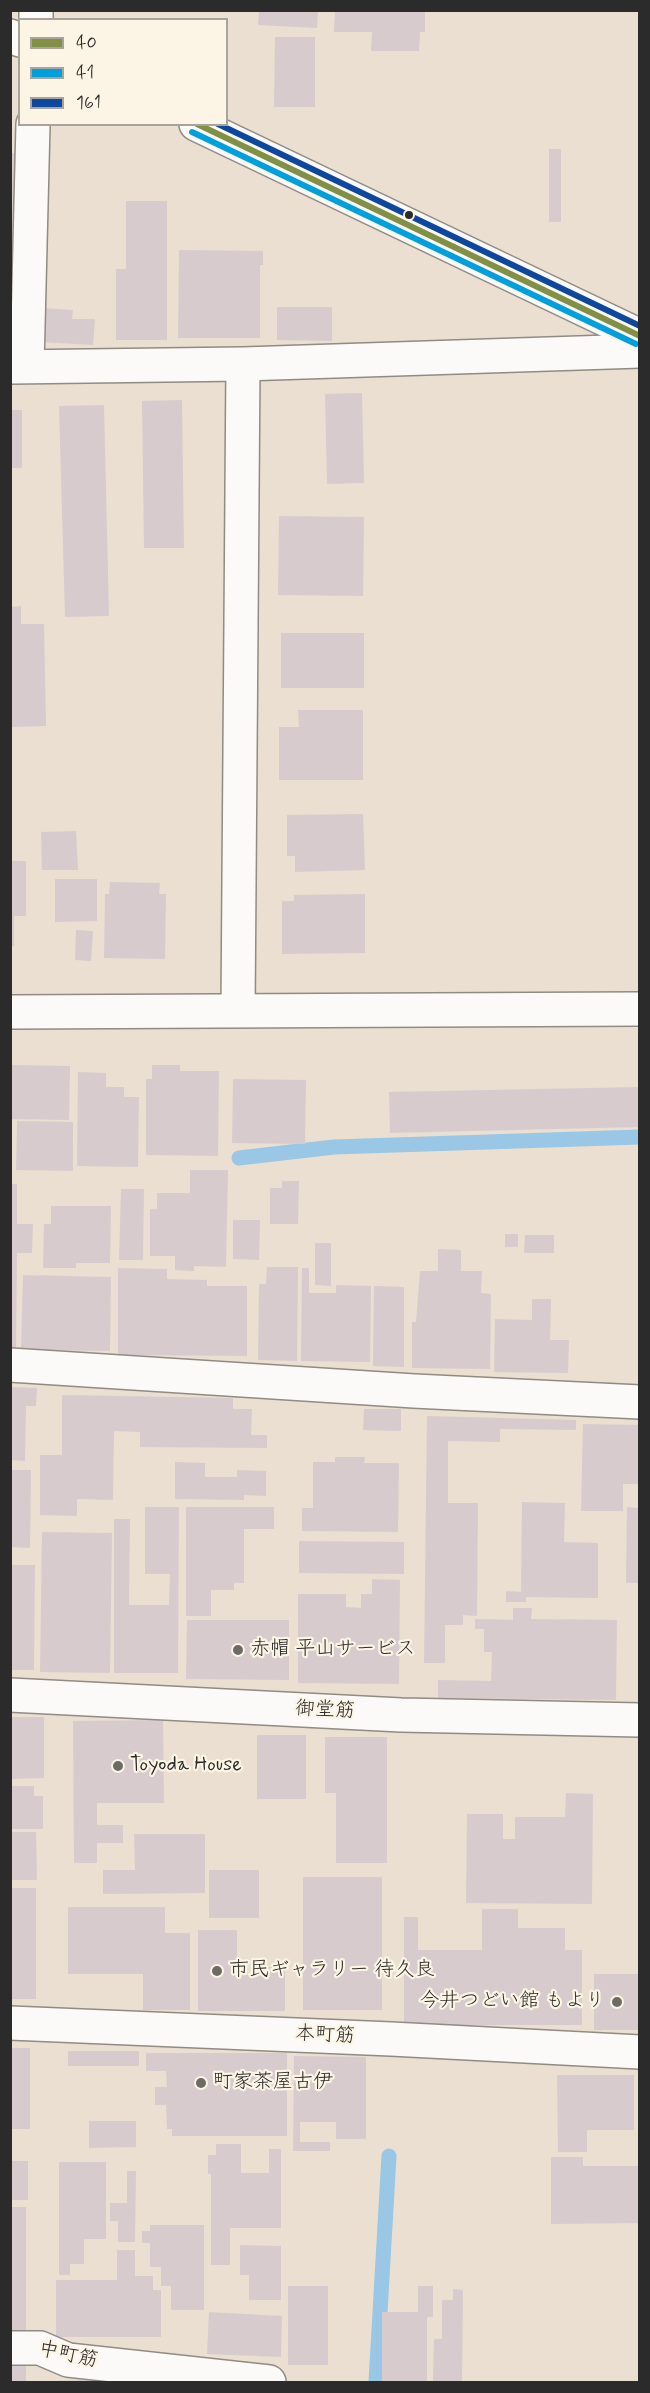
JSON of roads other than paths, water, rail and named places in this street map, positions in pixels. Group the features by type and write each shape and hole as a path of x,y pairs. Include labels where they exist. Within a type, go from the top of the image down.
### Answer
{"main road":[{"path":"33,126 19,366 243,364 639,351"},
{"path":"200,126 639,336"},
{"path":"238,1010 243,364"},
{"path":"10,1011 639,1009"},
{"path":"10,1365 414,1391 639,1402"},
{"name":"御堂筋","path":"10,1695 401,1715 639,1720"},
{"name":"本町筋","path":"10,2023 639,2052"},
{"name":"中町筋","path":"10,2348 40,2348 68,2360 269,2382"}],"waterway":[{"path":"239,1158 334,1147 640,1137"},
{"path":"376,2382 389,2156"}],"place":[{"name":"赤帽 平山サービス","path":"238,1650"},
{"name":"Toyoda House","path":"118,1766"},
{"name":"市民ギャラリー 待久良","path":"217,1971"},
{"name":"今井つどい館 もより","path":"617,2002"},
{"name":"町家茶屋古伊","path":"201,2083"}]}
